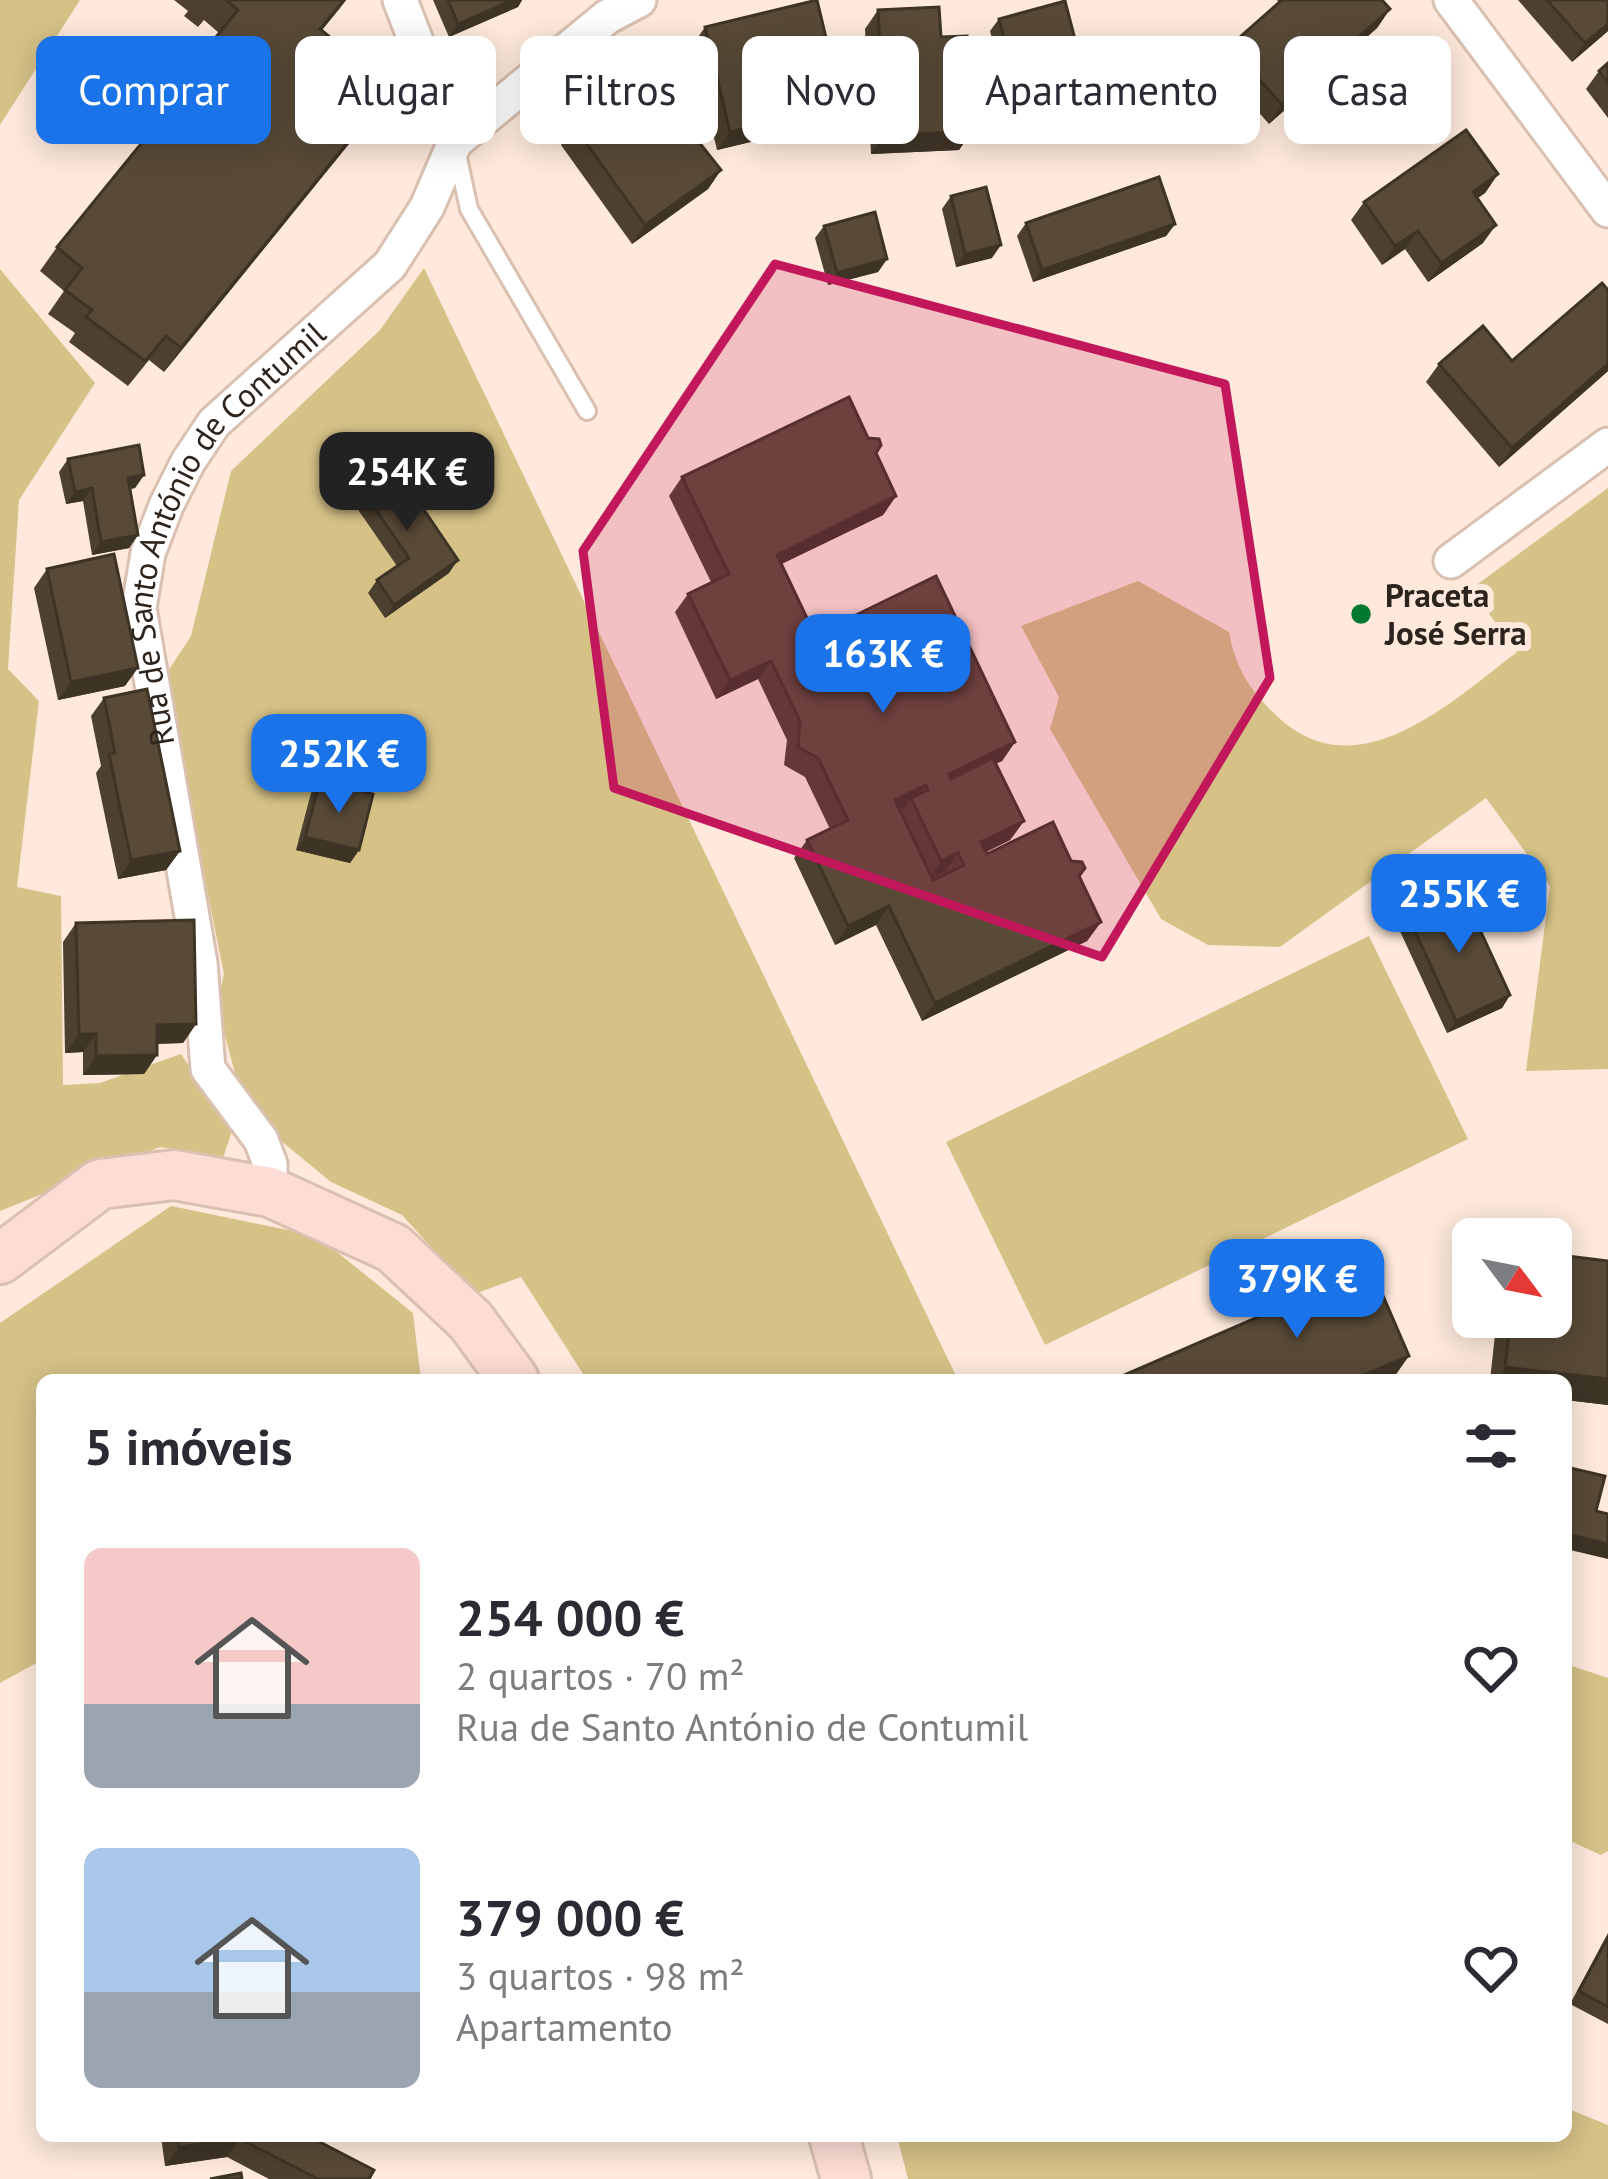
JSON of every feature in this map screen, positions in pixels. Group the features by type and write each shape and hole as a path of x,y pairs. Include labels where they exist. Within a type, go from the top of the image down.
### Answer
{"street":[{"path":"400,0 414,36"},
{"name":"Rua de Santo António de Contumil","path":"496,108 607,17 639,0"},
{"path":"1451,0 1608,210"},
{"name":"Rua de Santo António de Contumil","path":"270,1192 270,1164 261,1140 208,1069 200,963 139,608 148,553 188,462 214,424 390,265 427,207 454,144"},
{"path":"1451,561 1608,445"},
{"path":"0,1259 100,1184 173,1175 270,1192 393,1248 471,1321 510,1374"},
{"path":"836,2142 846,2179"}],"lane":[{"path":"455,144 469,209 587,411"}],"highlighted area":[{"path":"775,264 1225,384 1270,678 1102,957 614,788 583,551"}],"shaded area":[{"path":"0,0 80,0 57,36 36,36 36,69 0,125"},
{"path":"424,268 955,1374 583,1374 521,1277 480,1292 460,1279 402,1215 331,1182 252,1117 217,1005 224,974 164,677 191,636 231,471 380,330"},
{"path":"0,269 95,383 19,500 8,669 39,701 17,887 61,896 63,1085 100,1083 181,1054 232,1131 223,1158 160,1147 0,1211"},
{"path":"1608,488 1608,1069 1526,1071 1550,886 1486,798 1280,947 1208,945 1161,919 1050,729 1059,697 1021,626 1138,581 1229,632 1246,679 1279,718 1310,738 1341,745 1372,742 1434,714 1517,652 1471,589"},
{"path":"1369,936 1468,1139 1045,1345 946,1142"},
{"path":"171,1206 317,1236 413,1313 420,1374 36,1374 36,1663 0,1683 0,1323"},
{"path":"1572,1666 1608,1678 1608,1851 1601,1855 1572,1842"},
{"path":"1572,2110 1608,2125 1608,2179 908,2179 899,2142 1572,2142"}],"building":[{"path":"226,0 344,0 320,29 329,36 295,36 295,144 346,144 181,348 166,336 145,361 86,317 92,310 65,290 82,268 57,247 141,144 271,144 271,36 217,36 238,10"},
{"path":"448,0 513,0 458,24"},
{"path":"817,0 826,36 742,36 742,129 730,132 718,82 718,36 707,36 705,27"},
{"path":"1282,0 1382,0 1390,9 1360,36 1284,36 1282,105 1260,80 1260,36 1241,36"},
{"path":"1547,0 1608,0 1608,24 1585,43"},
{"path":"1065,1 1074,36 1003,36 999,19"},
{"path":"939,7 943,133 919,134 919,36 879,36 878,10"},
{"path":"1466,130 1498,174 1473,192 1496,225 1441,263 1418,231 1395,246 1364,202"},
{"path":"587,144 700,144 721,170 645,225"},
{"path":"1159,177 1175,224 1042,270 1026,223"},
{"path":"986,187 1001,245 965,254 951,196"},
{"path":"875,212 887,259 837,273 824,226"},
{"path":"1602,283 1608,290 1608,364 1512,448 1439,364 1483,326 1512,361"},
{"path":"849,397 868,438 879,439 876,453 896,496 777,555 815,635 936,576 1015,742 949,774 951,779 993,758 1024,821 981,842 987,854 1053,822 1071,861 1082,862 1085,868 1079,876 1101,922 935,1003 889,906 848,926 807,840 848,820 818,758 798,747 800,721 771,661 730,680 688,594 729,574 682,477","holes":["926,785 928,790 911,798 941,861 958,853 964,865 933,880 895,800"]},
{"path":"139,445 144,475 128,478 138,535 101,542 92,488 75,492 68,459"},
{"path":"392,463 458,560 394,605 377,580 409,558 359,485"},
{"path":"114,554 138,668 71,682 47,569"},
{"path":"147,689 180,851 131,860 109,754 115,753 104,698"},
{"path":"320,781 373,794 359,850 305,837"},
{"path":"1462,891 1510,995 1456,1021 1408,916"},
{"path":"194,920 196,1024 157,1025 157,1055 96,1056 96,1034 79,1034 76,923"},
{"path":"1572,1257 1608,1261 1608,1379 1505,1367 1508,1338 1572,1338"},
{"path":"1371,1268 1409,1356 1366,1374 1127,1374"},
{"path":"1572,1468 1605,1476 1596,1511 1608,1514 1608,1544 1572,1535"},
{"path":"1608,1937 1608,2007 1579,1991"},
{"path":"178,2142 217,2142 179,2147"},
{"path":"246,2142 320,2142 374,2170 369,2179 318,2179"},
{"path":"241,2173 242,2179 210,2179"}],"place":[{"name":"Praceta José Serra","path":"1361,614"}]}
